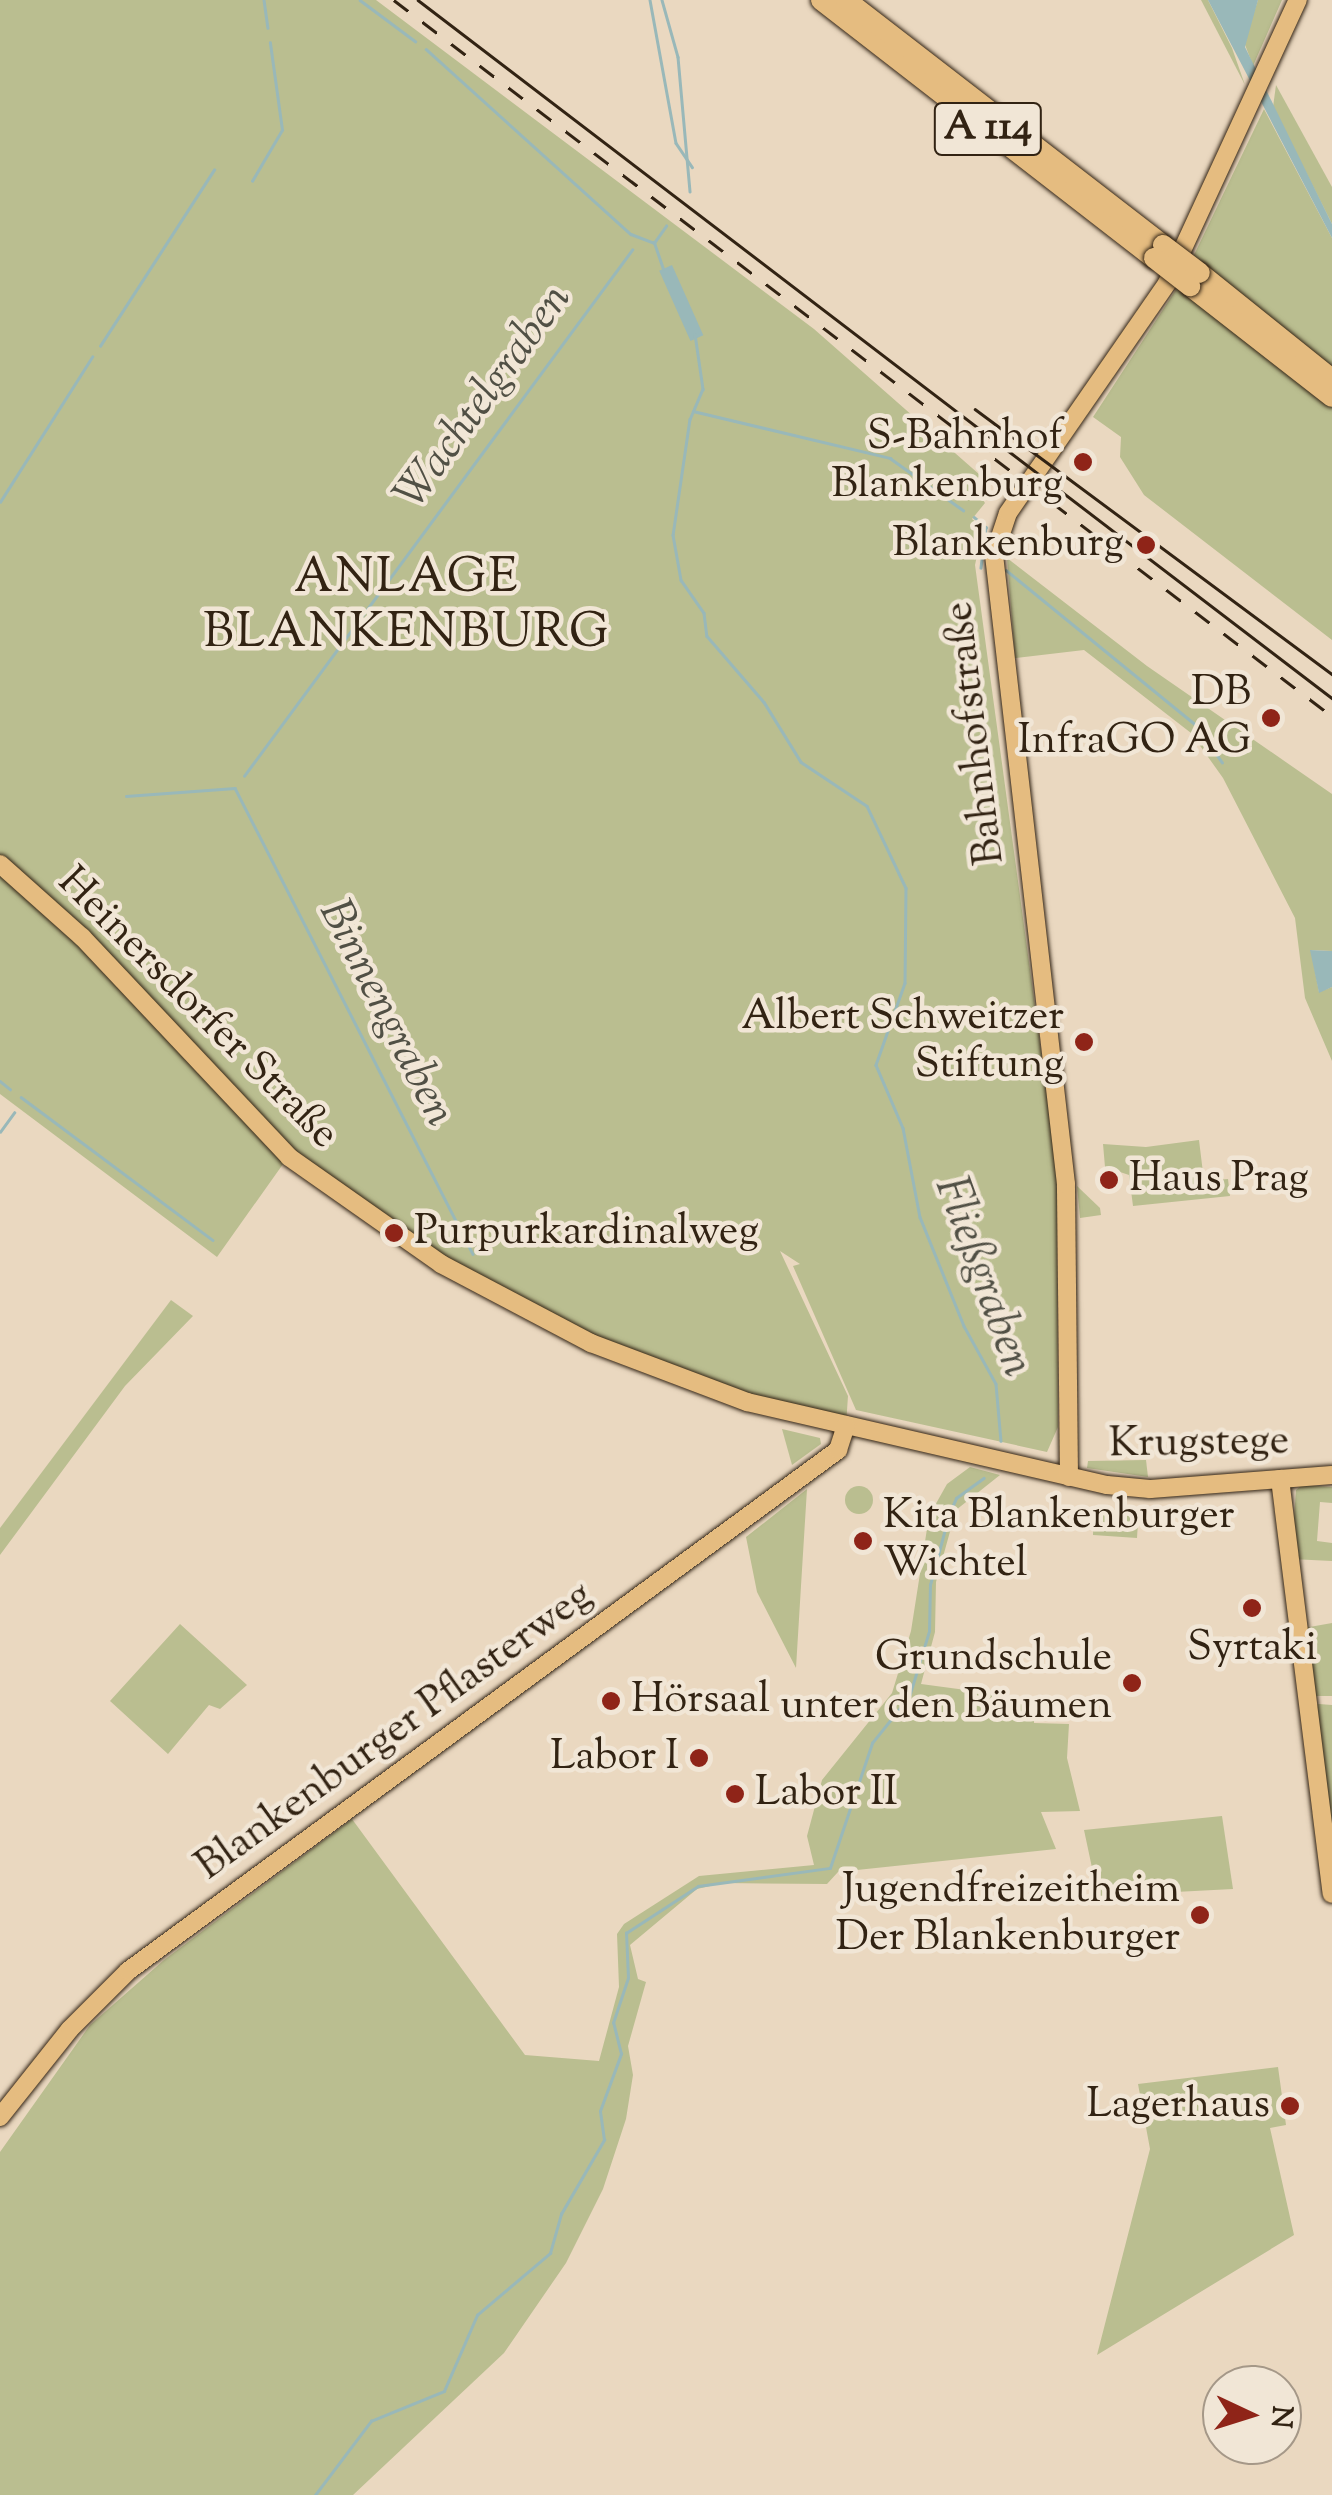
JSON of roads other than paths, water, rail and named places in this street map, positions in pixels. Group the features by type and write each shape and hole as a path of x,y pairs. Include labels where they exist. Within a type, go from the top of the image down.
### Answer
{"highway":[{"name":"A 114","path":"821,0 1332,379"},
{"name":"A 114","path":"846,0 1158,252"},
{"name":"A 114","path":"1195,280 1332,397"}],"main road":[{"name":"Bahnhofstraße","path":"1069,1477 1066,1184 994,555 1008,513 1156,302 1254,102 1298,0"},
{"name":"Heinersdorfer Straße","path":"0,864 110,966 230,1101 360,1211 491,1294 591,1343 747,1402 1069,1477"},
{"name":"Blankenburger Pflasterweg","path":"0,2117 70,2029 128,1971 838,1450 846,1424"},
{"name":"Krugstege","path":"1069,1477 1150,1489 1332,1475"},
{"path":"1280,1479 1332,1894"}],"water":[{"path":"1208,0 1258,0 1245,47 1332,224 1332,238"},
{"path":"672,265 703,335 691,341 659,271"},
{"path":"1310,950 1332,951 1332,987 1319,993"}],"waterway":[{"path":"264,0 268,28"},
{"path":"360,0 415,41"},
{"name":"Fließgraben","path":"650,0 676,143 692,167"},
{"name":"Fließgraben","path":"662,0 678,57 690,191"},
{"path":"252,181 282,130 270,43"},
{"path":"426,49 631,234 654,243"},
{"path":"100,346 214,170"},
{"name":"Fließgraben","path":"663,269 654,243 666,226"},
{"name":"Wachtelgraben","path":"244,776 632,250"},
{"name":"Fließgraben","path":"695,334 703,389 690,419 673,535 681,580 704,613 707,636 764,702 801,762 867,806 906,888 905,983 876,1065 903,1128 920,1217 964,1326 996,1384 1001,1441"},
{"path":"0,502 92,357"},
{"path":"693,411 890,458 963,510"},
{"path":"974,517 986,527 981,568"},
{"path":"1006,570 1195,724 1222,762"},
{"name":"Binnengraben","path":"126,796 235,788 473,1254"},
{"path":"0,1081 10,1089"},
{"path":"21,1097 213,1240"},
{"path":"0,1132 14,1113"},
{"name":"Fließgraben","path":"315,2495 371,2421 444,2391 477,2315 550,2253 561,2214 604,2140 600,2111 621,2054 613,2023 628,1978 626,1933 698,1886 830,1868 872,1743 909,1697 929,1631 930,1585 949,1514 956,1498 984,1478"}],"tram line":[{"path":"418,0 1332,698"},
{"path":"975,409 1332,674"}],"railway":[{"path":"394,0 1332,716"}],"place":[{"name":"S-Bahnhof Blankenburg","path":"1083,462"},
{"name":"Blankenburg","path":"1146,545"},
{"name":"DB InfraGO AG","path":"1271,718"},
{"name":"Albert Schweitzer Stiftung","path":"1084,1042"},
{"name":"Haus Prag","path":"1109,1180"},
{"name":"Purpurkardinalweg","path":"394,1233"},
{"name":"Kita Blankenburger Wichtel","path":"863,1541"},
{"name":"Syrtaki","path":"1252,1608"},
{"name":"Grundschule unter den Bäumen","path":"1132,1683"},
{"name":"Hörsaal","path":"611,1701"},
{"name":"Labor I","path":"699,1758"},
{"name":"Labor II","path":"735,1794"},
{"name":"Jugendfreizeitheim Der Blankenburger","path":"1200,1915"},
{"name":"Lagerhaus","path":"1290,2106"}],"district":[{"name":"ANLAGE BLANKENBURG","path":"407,606"}]}
